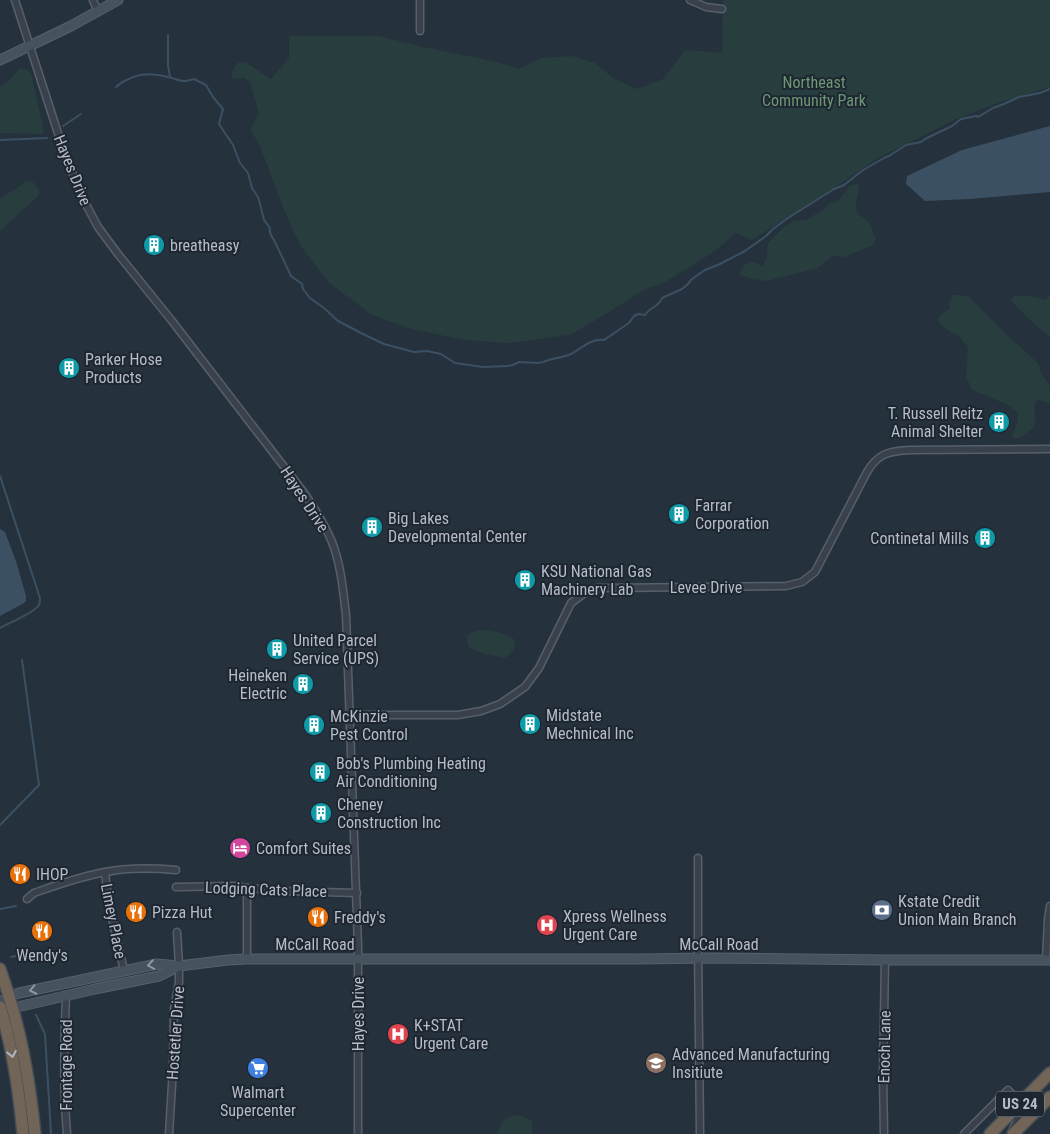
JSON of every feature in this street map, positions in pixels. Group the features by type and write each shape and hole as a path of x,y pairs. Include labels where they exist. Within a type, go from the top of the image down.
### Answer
{"highway":[{"path":"0,969 2,1002 17,1081 23,1134"},
{"path":"2,1002 13,1008 30,1085 35,1134"},
{"name":"US 24","path":"990,1134 1050,1073"},
{"name":"US 24","path":"1012,1134 1050,1097"}],"main road":[{"path":"0,60 71,26 118,0"},
{"name":"McCall Road","path":"2,1002 19,993 124,970 157,964 179,966 228,960 698,958 1048,960"},
{"name":"McCall Road","path":"13,1008 159,976 179,966"},
{"path":"96,989 119,978 123,975 124,970"},
{"path":"66,996 70,991 99,976"}],"street":[{"name":"Hayes Drive","path":"15,0 65,155 82,197 98,227 305,494 331,541 341,575 348,645 358,960 358,1134"},
{"path":"93,0 98,12"},
{"path":"420,0 420,32"},
{"path":"690,0 706,7 722,9"},
{"name":"Levee Drive","path":"349,715 458,715 481,711 500,704 525,687 539,668 571,603 586,592 598,588 786,586 802,582 815,572 871,465 883,454 893,451 910,450 1050,449"},
{"path":"698,858 700,1134"},
{"path":"27,899 34,893 105,872 153,868 176,870"},
{"name":"Limey Place","path":"105,872 107,898 124,970"},
{"name":"Lodging Cats Place","path":"176,887 236,886 286,891 356,893"},
{"path":"247,888 247,960"},
{"path":"1048,960 1050,906"},
{"name":"Hostetler Drive","path":"169,1134 174,1009 179,988 177,932"},
{"name":"Enoch Lane","path":"884,1134 885,960"},
{"name":"Frontage Road","path":"66,996 64,1102 67,1134"},
{"path":"964,1134 1008,1090 1019,1104 1012,1134"}],"green space":[{"name":"Northeast Community Park","path":"723,0 1050,0 1050,87 998,103 956,119 876,159 752,240 736,233 718,248 688,268 658,286 652,286 642,291 572,334 509,343 464,340 412,329 372,315 328,282 300,245 284,210 260,146 250,129 259,113 250,83 245,78 232,79 232,71 237,63 245,62 271,79 289,58 289,36 379,36 497,62 519,69 541,58 572,56 595,63 613,78 637,89 663,79 685,50 722,53"},
{"path":"19,69 25,69 31,73 44,131 42,134 0,133 0,87 9,81"},
{"path":"26,181 33,182 40,192 0,231 0,198"},
{"path":"858,184 857,214 868,221 871,227 876,239 872,246 844,257 832,256 818,268 767,281 740,275 742,267 751,261 763,266 767,255 768,243 783,228 793,221 806,220 826,208 829,203 837,202 850,186"},
{"path":"1050,294 1050,337 1011,301 1014,296 1028,296 1046,300"},
{"path":"953,295 969,297 1034,359 1050,386 1050,404 1039,400 1035,402 1034,424 1029,431 1019,438 1015,439 1012,435 1017,424 1017,412 1006,404 972,390 966,376 968,347 959,336 939,323 940,316 950,308 949,301"},
{"path":"478,630 498,632 511,637 515,640 513,651 505,658 485,654 468,647 467,636"},
{"path":"515,1115 532,1120 532,1134 498,1134 503,1122"}],"water":[{"path":"1050,126 1050,192 925,201 906,184 907,176 962,150"},
{"path":"0,529 5,532 16,561 26,601 0,616"}],"waterway":[{"path":"168,35 170,77"},
{"path":"116,87 128,79 141,75 161,75 184,81 194,79 206,85 223,109 219,124 233,145 240,163 248,173 252,188 258,197 264,220 270,228 271,236 291,276 302,284 303,289 310,298 338,321 384,344 414,352 427,351 441,354 455,363 483,367 508,366 519,362 543,362 571,354 586,344 604,340 629,323 634,316 638,314 645,315 662,298 682,289 705,270 745,251 788,218 906,145 921,142 952,126 961,119 978,117 993,108 1019,97 1050,89"},
{"path":"63,126 81,114"},
{"path":"0,140 47,138"},
{"path":"0,476 40,598 39,605 36,608 0,628"},
{"path":"0,825 39,785 22,660"},
{"path":"0,909 16,906"},
{"path":"11,957 26,954"},
{"path":"36,1015 45,1034 51,1134"}],"place":[{"name":"breatheasy","path":"154,245"},
{"name":"Parker Hose Products","path":"69,368"},
{"name":"T. Russell Reitz Animal Shelter","path":"999,422"},
{"name":"Farrar Corporation","path":"679,514"},
{"name":"Big Lakes Developmental Center","path":"372,527"},
{"name":"Continetal Mills","path":"985,538"},
{"name":"KSU National Gas Machinery Lab","path":"525,580"},
{"name":"United Parcel Service (UPS)","path":"277,649"},
{"name":"Heineken Electric","path":"303,684"},
{"name":"Midstate Mechnical Inc","path":"530,724"},
{"name":"McKinzie Pest Control","path":"314,725"},
{"name":"Bob's Plumbing Heating Air Conditioning","path":"320,772"},
{"name":"Cheney Construction Inc","path":"321,813"},
{"name":"Comfort Suites","path":"240,848"},
{"name":"IHOP","path":"20,874"},
{"name":"Kstate Credit Union Main Branch","path":"882,910"},
{"name":"Pizza Hut","path":"136,912"},
{"name":"Freddy's","path":"318,917"},
{"name":"Xpress Wellness Urgent Care","path":"547,925"},
{"name":"Wendy's","path":"42,931"},
{"name":"K+STAT Urgent Care","path":"398,1034"},
{"name":"Advanced Manufacturing Insitiute","path":"656,1063"},
{"name":"Walmart Supercenter","path":"258,1068"}]}
